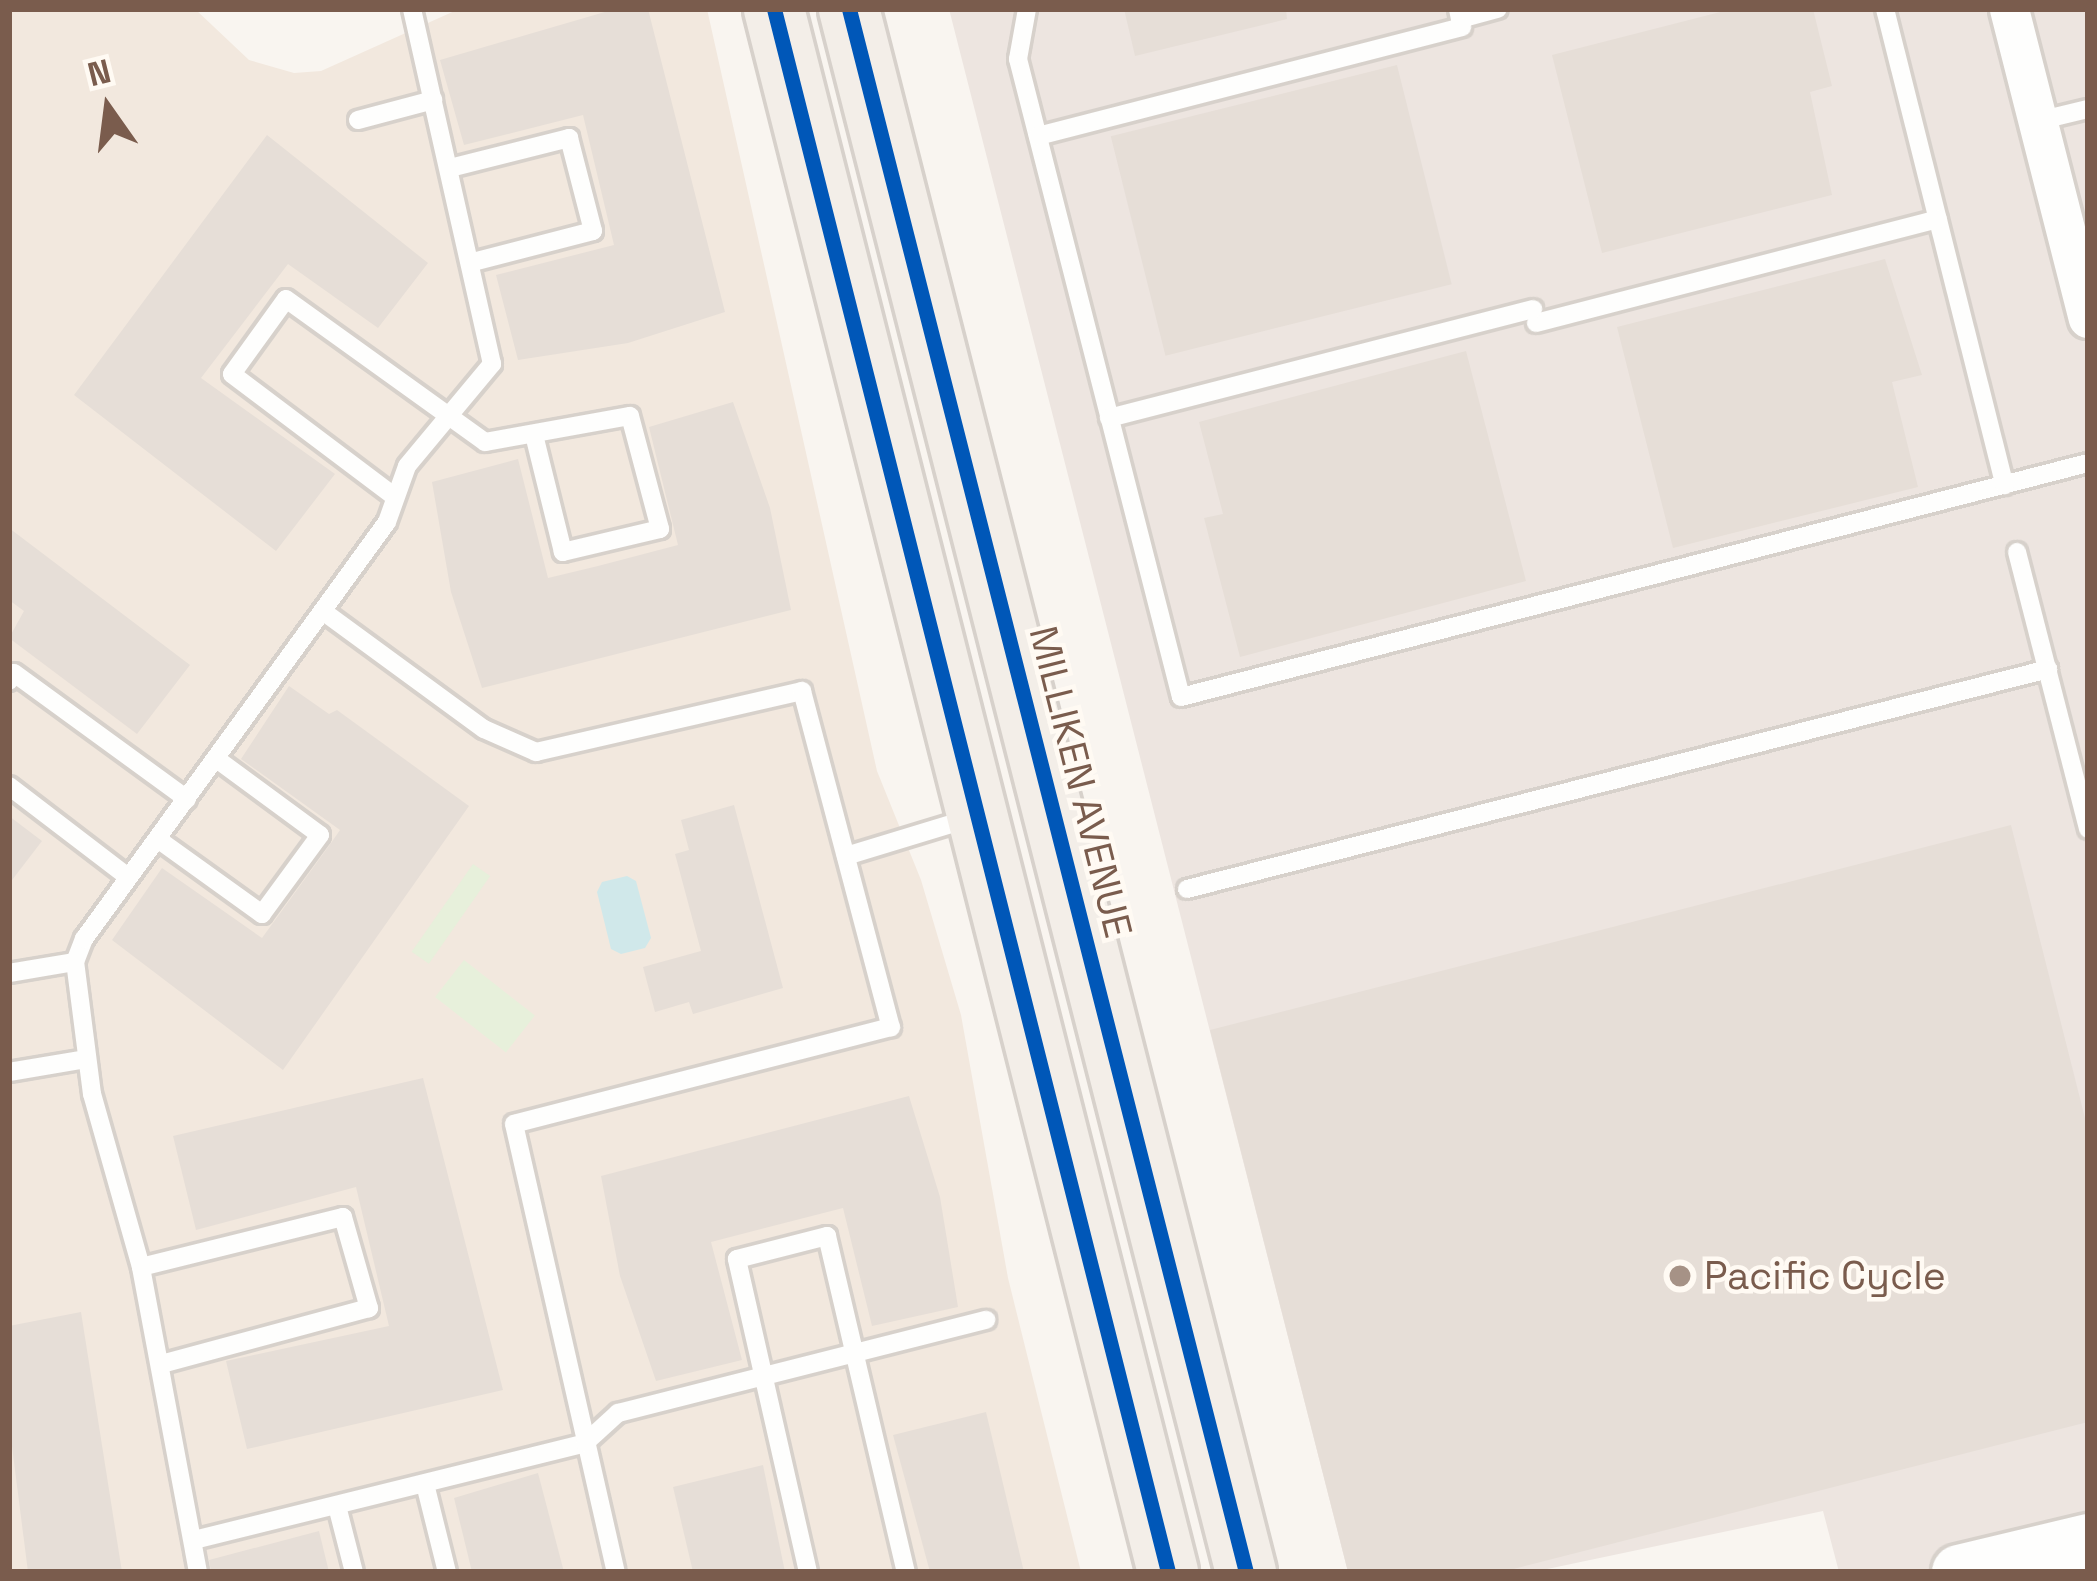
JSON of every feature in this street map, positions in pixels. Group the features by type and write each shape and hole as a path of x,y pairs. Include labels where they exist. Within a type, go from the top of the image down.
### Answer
{"main road":[{"path":"774,9 1168,1572"},
{"name":"MILLIKEN AVENUE","path":"849,9 1246,1572"},
{"path":"1959,1572 2088,1541"}],"street":[{"path":"2009,9 2087,307"}],"lane":[{"path":"198,1572 162,1364 87,1059 75,962 128,877 324,612 395,497 407,466 492,364 412,9"},
{"path":"1027,9 1018,59 1181,697 2088,464"},
{"path":"1038,136 1498,9"},
{"path":"1885,9 2005,485"},
{"path":"358,120 433,100"},
{"path":"2038,121 2088,110"},
{"path":"450,168 569,138 593,231 472,262"},
{"path":"1109,418 1938,219"},
{"path":"395,497 232,374 286,299 484,442 535,440 630,416 660,529 563,552 535,440"},
{"path":"2017,552 2088,829"},
{"path":"324,612 484,729 536,752 802,691 891,1027 514,1124 616,1572"},
{"path":"1186,889 2048,668"},
{"path":"9,681 14,673 187,800"},
{"path":"159,840 262,914 274,898 320,835 218,760"},
{"path":"9,787 128,877"},
{"path":"846,856 974,817"},
{"path":"9,973 75,962"},
{"path":"9,1072 87,1059"},
{"path":"141,1267 343,1217 369,1308 162,1364"},
{"path":"808,1572 764,1405 767,1376 737,1259 827,1237 855,1353 856,1386 906,1572"},
{"path":"194,1540 585,1443 618,1413 986,1320"},
{"path":"425,1484 447,1572"},
{"path":"337,1506 354,1572"}],"shaded area":[{"path":"9,9 195,9 249,60 294,73 321,71 459,9 707,9 877,771 921,880 961,1015 1008,1278 1081,1572 9,1572"},
{"path":"949,9 2088,9 2088,1572 1839,1572 1823,1511 1533,1572 1348,1572"}],"green space":[{"path":"473,864 490,876 429,964 412,952"},
{"path":"464,960 535,1015 506,1052 435,997"}],"water":[{"path":"627,876 636,881 651,938 645,948 621,954 611,949 597,892 602,882"}],"building":[{"path":"615,9 648,9 725,312 628,343 518,360 496,275 614,245 583,115 464,145 440,60"},
{"path":"1124,9 1286,9 1287,19 1135,56"},
{"path":"1732,9 1813,9 1832,86 1810,92 1832,195 1602,253 1552,55"},
{"path":"1397,65 1452,284 1165,356 1111,136"},
{"path":"267,135 428,263 378,328 288,264 201,378 335,474 276,551 74,395"},
{"path":"1885,259 1922,375 1892,382 1918,487 1673,548 1617,327"},
{"path":"1466,351 1526,581 1240,657 1204,518 1223,514 1199,422"},
{"path":"733,402 770,508 791,610 482,688 451,592 432,482 518,459 548,578 678,545 649,427"},
{"path":"9,528 190,665 137,734 9,638 24,611 9,600"},
{"path":"289,686 329,714 337,710 469,806 283,1070 112,940 162,868 262,938 331,843 340,830 241,759"},
{"path":"734,805 783,988 693,1014 689,1002 655,1012 643,967 701,951 675,854 689,850 681,820"},
{"path":"9,816 42,841 9,884"},
{"name":"Pacific Cycle","path":"2011,825 2088,1130 2088,1422 1502,1572 1348,1572 1210,1030"},
{"path":"423,1078 503,1390 247,1449 226,1361 389,1326 356,1187 196,1230 173,1136"},
{"path":"909,1096 940,1197 958,1307 872,1326 843,1208 711,1242 742,1360 656,1381 620,1276 601,1176"},
{"path":"81,1312 122,1572 28,1572 9,1423 9,1326"},
{"path":"986,1412 1024,1572 930,1572 893,1435"},
{"path":"763,1465 785,1572 693,1572 673,1487"},
{"path":"538,1473 564,1572 472,1572 454,1498"},
{"path":"319,1531 329,1572 211,1572 209,1560"}],"cycle path":[{"path":"774,9 1168,1572"},
{"path":"849,9 1246,1572"}],"place":[{"name":"Pacific Cycle","path":"1680,1276"}]}
